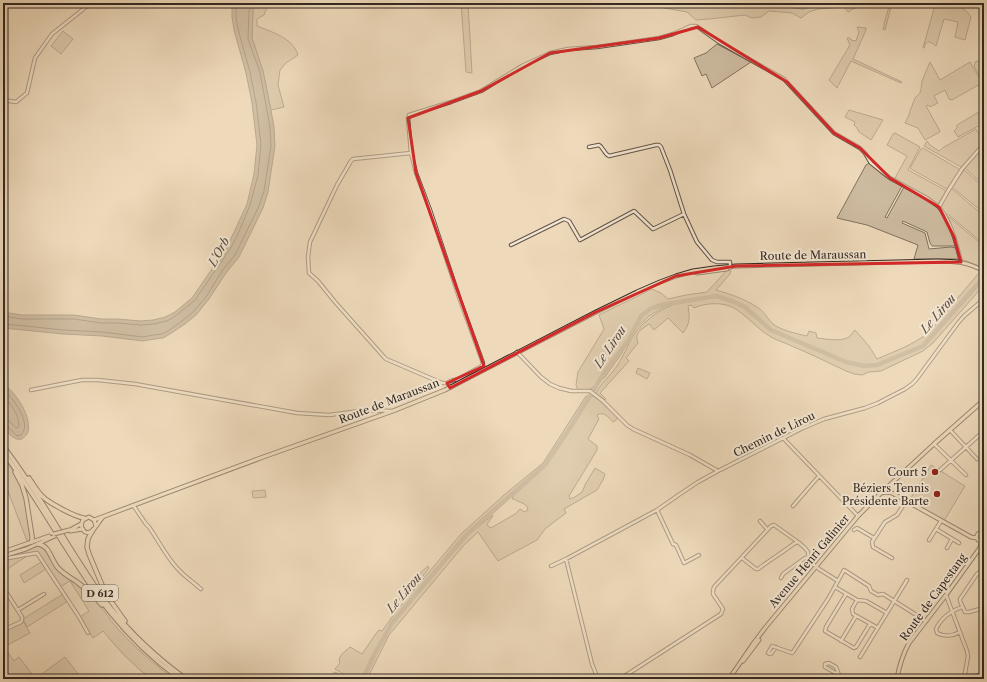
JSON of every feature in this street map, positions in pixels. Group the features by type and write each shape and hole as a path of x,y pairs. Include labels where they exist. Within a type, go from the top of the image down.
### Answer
{"highway":[{"name":"D 612","path":"3,446 26,485 109,611 138,643 157,661 180,679"},
{"name":"D 612","path":"3,452 8,456 102,596 118,616 159,658 186,679"},
{"path":"32,542 24,490 8,461 8,456 15,459 42,496 78,517 84,518"},
{"path":"93,530 87,543 89,554 110,600 132,632"},
{"path":"38,544 45,545 54,563 59,569 88,590 109,611"}],"main road":[{"name":"Route de Maraussan","path":"94,520 112,512 393,411 450,388 517,352 637,292 671,278 730,267 901,263 959,262 968,264 983,271"},
{"name":"Avenue Henri Galinier","path":"730,678 772,620 858,516 934,444 984,400"},
{"path":"892,493 891,488 894,481"},
{"path":"881,493 892,493 971,537 983,541"},
{"path":"3,552 70,531 83,529 89,532 96,526 91,517 84,518 81,524 70,531"},
{"name":"Route de Maraussan","path":"96,526 103,517"},
{"path":"81,524 83,529"},
{"path":"978,539 977,536 979,533 984,534"},
{"path":"3,556 38,544 55,535"},
{"name":"Route de Capestang","path":"978,539 980,545 979,549"},
{"name":"Route de Capestang","path":"897,679 908,643 946,596 983,541"}],"street":[{"path":"3,100 16,102 27,92 35,58 52,34 91,3"},
{"path":"411,153 351,160 337,185 310,242 308,257 309,273 318,281 386,359 442,383 447,383 458,379 482,366 483,363 416,172 411,153 408,118 409,115 481,91 522,66 550,53 568,49 597,47 659,38 695,26 698,27 719,42 784,79 834,133 860,148 872,163 890,178 925,197 939,208 946,216 950,224 959,262"},
{"path":"939,208 962,169 984,144"},
{"path":"589,147 599,145 606,155 609,156 659,145 670,170 684,214 697,242 712,260 717,262 730,262 730,267"},
{"path":"511,245 564,219 569,221 580,240 634,211 653,229 684,214"},
{"name":"Chemin de Lirou","path":"551,566 657,510 698,482 718,471 803,428 824,419 870,406 905,389 916,380 964,316 984,299"},
{"path":"517,352 541,377 550,384 571,391 590,391 633,429 690,455 718,471"},
{"path":"31,390 82,380 103,381 135,384 297,413 329,414 367,410 393,411"},
{"path":"447,383 450,388"},
{"path":"950,430 977,459"},
{"path":"940,470 984,431"},
{"path":"783,438 858,516"},
{"path":"934,444 966,475"},
{"path":"793,506 819,476"},
{"path":"892,558 873,547 872,543 885,522 897,516 906,501"},
{"path":"133,505 177,568 201,588"},
{"path":"657,510 684,563 699,556"},
{"path":"760,521 767,530"},
{"path":"929,540 941,521"},
{"path":"620,679 721,614 723,609 713,594 713,589 771,526 774,525 798,542 808,552 809,561 838,581"},
{"path":"854,530 857,528 874,538"},
{"path":"936,529 959,543"},
{"path":"947,548 952,539"},
{"path":"742,558 758,569 798,542"},
{"path":"3,559 37,553 80,617 88,633"},
{"path":"781,578 783,574 805,558 809,557"},
{"path":"566,559 592,664 598,679"},
{"path":"776,647 792,653 793,652 828,599 844,570 869,586 871,591 874,593 878,595 883,594 926,621"},
{"path":"984,572 981,571 977,574 960,599 962,607 967,613 984,608"},
{"path":"860,657 907,580"},
{"path":"3,587 22,617 20,622 3,630"},
{"path":"835,587 857,600 866,601 886,613"},
{"path":"18,610 44,594"},
{"path":"846,594 825,629 826,632 854,648 870,624"},
{"path":"946,596 968,651 964,678 984,674"},
{"path":"857,600 852,610 853,614 878,628"},
{"path":"942,601 949,604"},
{"path":"960,632 953,635 941,635 936,631 936,627 945,616 962,607"},
{"path":"841,641 856,616"},
{"path":"839,675 836,667 828,663 825,664 825,667 839,675 846,679"}],"highlighted area":[{"path":"698,27 787,82 834,133 860,148 890,178 939,207 954,237 961,262 736,266 676,276 596,312 450,388 447,383 484,366 416,173 408,118 481,91 550,53 659,38"}],"shaded area":[{"path":"256,3 273,3 268,5 264,15 257,19 257,26 275,33 287,40 292,44 298,55 286,63 280,70 278,85 284,107 271,110 263,71 252,38 253,11"},
{"path":"461,3 468,3 472,73 466,72"},
{"path":"618,3 757,3 802,9 834,3 867,3 848,12 844,7 818,9 809,12 801,18 792,13 769,11 761,17 752,18 745,15 696,20 687,12 642,4"},
{"path":"890,3 892,3 885,30 883,29"},
{"path":"931,3 959,6 968,12 971,17 965,40 955,37 958,22 944,19 936,46 927,42 923,48 935,5"},
{"path":"857,27 866,28 866,30 853,59 902,82 901,83 851,61 837,88 829,80 850,45 847,38 856,41 859,32"},
{"path":"63,31 73,39 61,54 51,46"},
{"path":"717,44 751,62 712,88 706,74 702,76 694,58 706,53"},
{"path":"976,61 984,62 984,82 974,66"},
{"path":"930,62 940,80 970,62 982,83 952,100 949,99 945,90 934,96 938,103 930,107 928,105 926,106 940,132 925,140 918,128 905,123 915,98 920,93 922,81"},
{"path":"984,109 984,123 958,137 954,131 957,128 957,125"},
{"path":"849,110 883,120 871,140 859,132 854,125 855,122 845,117"},
{"path":"976,129 984,143 961,167 924,146 927,141 939,151"},
{"path":"895,133 920,147 908,170 945,190 945,193 938,204 929,197 894,180 907,156 887,145"},
{"path":"923,148 960,170 947,189 910,168"},
{"path":"979,152 984,156 984,185 965,168"},
{"path":"869,163 884,176 902,186 885,217 887,218 904,187 923,197 944,216 953,235 956,246 932,246 927,232 903,221 902,223 925,233 929,249 956,248 958,259 914,259 918,245 867,225 837,218 866,165"},
{"path":"964,170 984,187 984,213 952,187"},
{"path":"951,188 984,216 984,244 941,210 941,207"},
{"path":"948,217 984,246 984,264 982,267 961,259"},
{"path":"727,270 731,271 730,274 716,290 737,297 762,310 770,321 779,328 807,336 809,331 816,333 817,338 833,340 845,339 855,330 869,346 877,359 910,344 928,333 979,273 984,276 957,306 959,308 982,282 984,285 933,343 923,351 881,371 869,372 862,375 846,371 766,334 742,314 728,305 713,304 694,308 691,305 688,306 689,321 683,333 668,318 654,330 649,324 639,332 637,336 638,343 626,358 629,361 600,393 606,399 604,400 596,393 617,366 636,331 645,322 672,305 714,296 673,302 649,316 632,332 622,353 605,377 594,387 588,390 578,390 576,385 578,372 604,329 599,315 652,289 661,293 668,299 707,292"},
{"path":"638,368 650,373 647,379 636,373"},
{"path":"586,396 589,396 544,465 496,510 466,535 394,620 373,655 361,679 343,679 339,675 334,679 327,679 335,672 344,677 345,675 335,669 340,663 339,659 342,654 350,647 362,654 377,632 379,630 382,631 397,610 461,534 504,495 543,463"},
{"path":"593,396 618,417 613,422 604,414 597,415 599,419 588,439 597,446 597,450 569,496 570,499 582,492 595,468 605,474 597,490 564,509 566,513 545,529 537,540 498,561 478,532 464,545 389,635 367,679 364,679 375,655 395,620 468,535 493,515 487,525 491,528 515,514 520,509 524,512 528,510 527,506 512,499 513,496 546,466 590,397"},
{"path":"3,456 15,474 23,492 31,539 27,541 4,481"},
{"name":"Béziers Tennis Présidente Barte","path":"931,465 965,486 944,521 909,501"},
{"path":"265,490 266,497 253,498 252,491"},
{"path":"36,546 46,551 59,572 90,593 124,636 173,679 153,679 141,671 122,653 103,631 93,638 80,617 89,611 70,581 60,587 37,552 4,557"},
{"path":"30,554 6,570 3,571 3,561"},
{"path":"41,562 46,569 24,583 20,575"},
{"path":"428,566 429,568 413,589 404,600 395,607 409,585"},
{"path":"63,594 68,601 27,627 23,619"},
{"path":"23,621 30,633 4,647 14,661 19,657 35,678 39,676 41,679 11,679 3,668 3,631"},
{"path":"65,657 82,679 42,679 39,676"}],"water":[{"path":"232,3 256,3 253,11 252,38 263,71 274,127 275,146 268,192 263,208 239,257 196,315 163,338 143,341 3,328 3,312 22,315 74,315 101,319 141,321 165,317 175,312 192,298 227,247 247,204 254,174 257,145 252,103 246,73 234,30"},
{"path":"757,3 834,3 803,9"},
{"path":"3,384 18,399 28,419 28,432 22,439 14,438 3,427"}],"waterway":[{"name":"Le Lirou","path":"363,679 374,655 392,623 467,534 545,465 606,370 628,341 641,316 650,309 661,305 716,296 745,307 771,330 846,362 864,366 877,365 923,346 984,277"}],"place":[{"name":"Court 5","path":"935,472"},
{"name":"Béziers Tennis Présidente Barte","path":"937,494"}],"water label":[{"name":"L'Orb","path":"219,252"}]}
